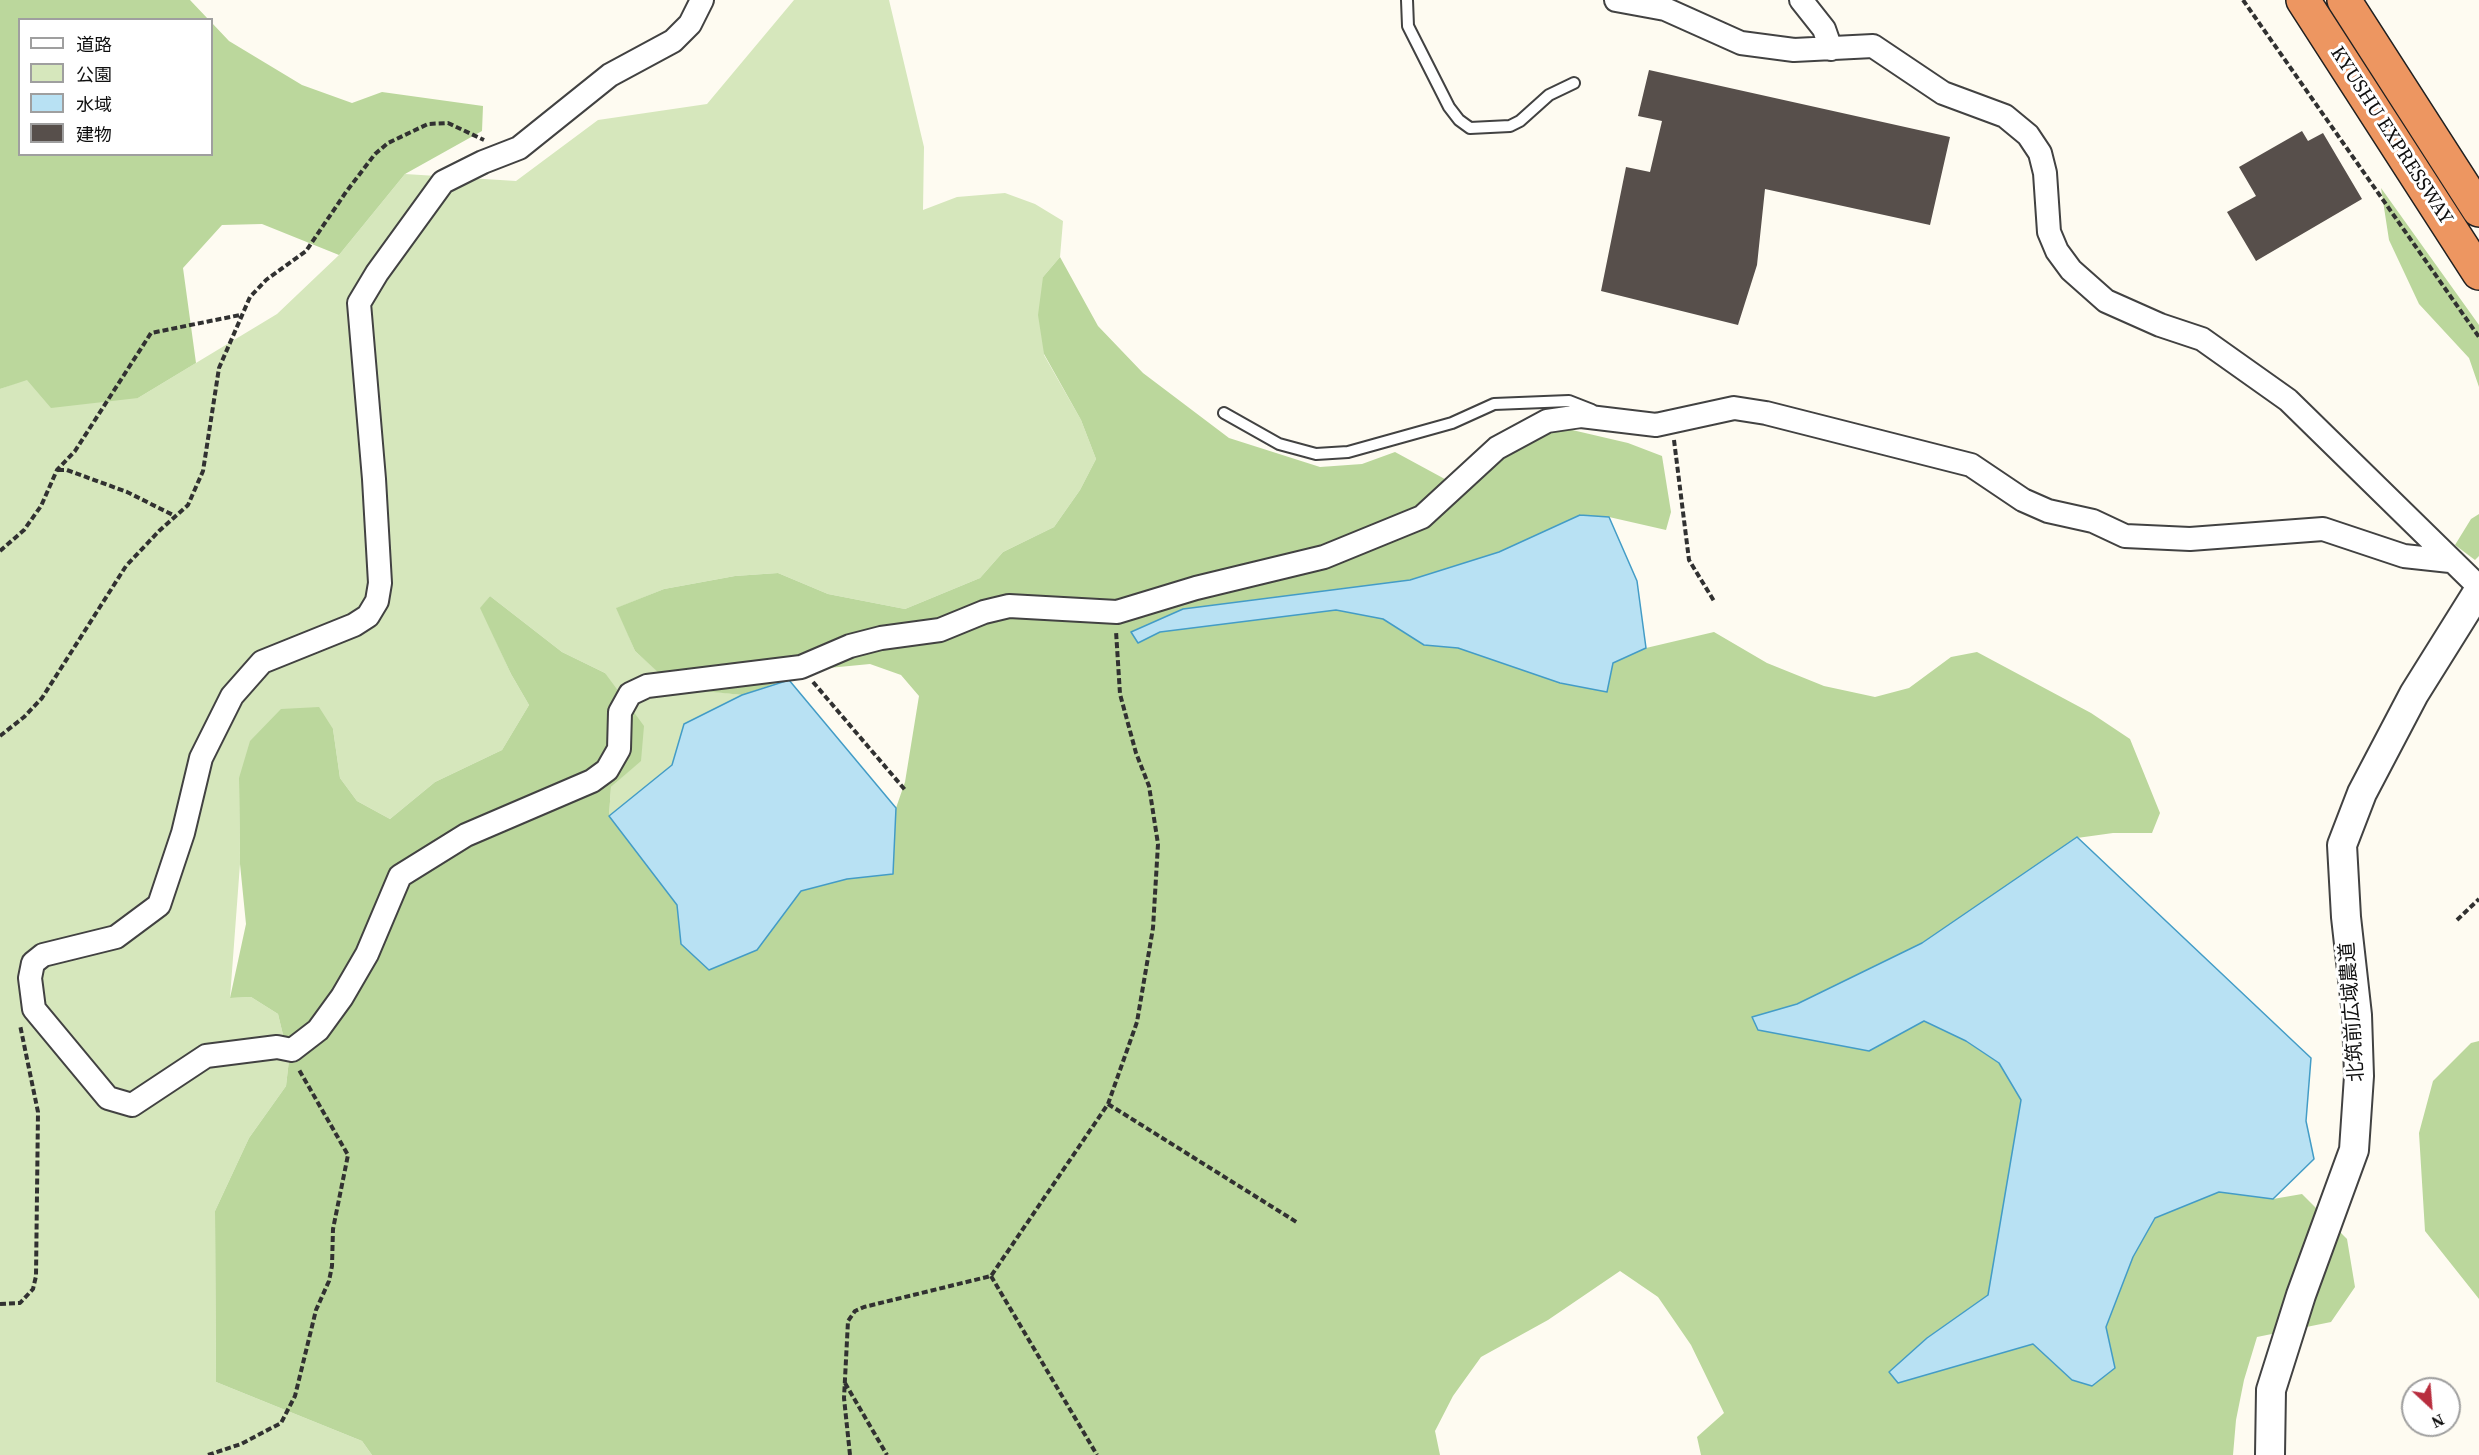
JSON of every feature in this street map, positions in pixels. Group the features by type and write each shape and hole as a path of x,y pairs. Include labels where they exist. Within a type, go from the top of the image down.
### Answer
{"highway":[{"name":"KYUSHU EXPRESSWAY","path":"2303,0 2479,273"},
{"name":"KYUSHU EXPRESSWAY","path":"2344,0 2479,210"}],"street":[{"path":"702,0 690,24 673,41 610,75 519,148 443,182 377,273 359,303 374,479 380,584 377,602 368,616 354,625 276,655 262,662 245,679 221,715 201,758 183,833 159,905 116,937 43,955 33,963 30,978 34,1009 108,1098 132,1105 158,1090 206,1056 278,1047 292,1050 318,1030 342,997 367,954 400,876 466,835 591,781 607,770 619,749 620,712 630,694 647,686 801,667 850,646 880,638 940,630 984,612 1009,606 1117,612 1355,546 1422,517 1497,448 1547,421 1581,416 1656,425 1734,408 1848,432 1971,465 2023,500 2048,511 2093,521 2124,536 2190,540 2323,529 2404,556 2450,561"},
{"path":"1616,0 1665,9 1741,43 1794,50 1873,46 1942,93 2005,116 2028,135 2040,153 2049,232 2057,251 2072,270 2106,301 2160,325 2202,339 2288,400 2479,588"},
{"path":"1801,0 1824,29 1832,49"},
{"name":"北筑前広域農道","path":"2270,1455 2271,1390 2301,1295 2354,1149 2359,1076 2357,1015 2346,917 2343,845 2362,794 2414,694 2479,588"}],"lane":[{"path":"1407,0 1408,26 1449,107 1459,120 1470,128 1510,126 1520,121 1549,95 1574,83"},
{"path":"1224,413 1279,444 1316,454 1348,453 1452,423 1494,404 1569,401 1591,408 1596,418"}],"path":[{"path":"2243,0 2479,337"},
{"path":"0,736 24,717 42,698 126,566 188,505 203,471 219,368 250,297 266,280 306,251 346,192 375,154 388,143 429,124 448,123 495,145 505,153"},
{"path":"0,551 24,530 41,506 57,470 75,451 151,333 241,315"},
{"path":"1671,422 1689,560 1713,601"},
{"path":"57,470 67,470 127,492 175,516"},
{"path":"850,1455 844,1382 845,1330 855,1311 991,1276 1108,1104 1137,1022 1153,928 1158,844 1149,786 1136,753 1120,694 1117,612"},
{"path":"801,667 906,791"},
{"path":"2457,920 2479,899"},
{"path":"0,1304 21,1303 33,1289 36,1276 38,1112 19,1026 34,1009"},
{"path":"208,1455 252,1439 280,1423 295,1396 316,1310 329,1281 332,1266 333,1229 348,1155 294,1060 292,1050"},
{"path":"1108,1104 1299,1223"},
{"path":"991,1276 1097,1455"},
{"path":"844,1382 887,1455"}],"green space":[{"path":"0,0 190,0 207,18 18,18 18,156 213,156 213,24 229,41 302,85 352,103 382,92 483,106 482,131 405,174 339,255 262,224 222,225 183,268 196,363 138,398 51,408 27,380 0,389"},
{"path":"794,0 889,0 924,147 923,210 957,197 1005,193 1035,204 1063,221 1060,257 1043,277 1044,355 1081,420 1096,459 1080,490 1054,527 1003,552 980,578 905,609 828,594 778,573 735,576 664,589 617,608 635,651 675,687 742,695 684,724 672,765 609,816 611,787 641,760 605,673 562,652 490,596 481,608 511,674 529,705 502,750 435,782 390,819 357,801 340,778 333,729 239,778 240,864 230,998 251,997 278,1014 289,1060 286,1086 249,1138 215,1211 216,1382 362,1441 372,1455 0,1455 0,389 27,379 138,398 277,314 339,255 405,174 516,181 598,120 707,104"},
{"path":"2381,188 2479,325 2479,387 2469,358 2419,304 2389,240"},
{"path":"1060,257 1098,326 1143,373 1229,438 1320,467 1362,464 1395,452 1454,484 1555,426 1628,443 1662,456 1671,512 1666,530 1609,517 1580,515 1499,552 1410,580 1183,609 1138,643 1160,632 1336,610 1383,619 1424,645 1458,648 1560,683 1607,692 1612,663 1646,648 1714,632 1767,663 1824,686 1875,697 1909,688 1951,657 1977,652 2091,713 2130,739 2160,813 2152,833 2113,833 2077,838 1922,943 1797,1004 1752,1017 1869,1051 1923,1021 1966,1041 1999,1063 2021,1100 1988,1295 1927,1338 1889,1372 1898,1383 2033,1344 2072,1380 2115,1368 2106,1327 2133,1257 2155,1218 2219,1192 2273,1199 2302,1194 2347,1239 2355,1287 2331,1322 2257,1337 2244,1380 2236,1420 2233,1455 1701,1455 1697,1437 1724,1413 1691,1345 1658,1297 1620,1271 1548,1320 1481,1357 1453,1396 1435,1431 1440,1455 372,1455 362,1441 216,1382 215,1211 249,1138 286,1086 289,1060 278,1014 251,997 230,998 246,924 240,864 239,778 250,741 281,709 319,707 333,729 340,778 357,801 390,819 435,782 502,750 529,705 511,674 480,608 490,596 562,652 605,673 644,726 641,761 611,787 609,816 677,905 681,944 757,950 801,891 847,879 893,874 896,808 905,782 919,696 901,675 870,664 818,669 742,695 675,688 635,651 616,608 664,589 735,576 778,573 828,594 905,609 980,578 1003,552 1054,527 1080,490 1096,459 1081,420 1044,354 1038,315 1043,277"},
{"path":"2479,514 2479,556 2475,560 2455,545 2471,519"},
{"path":"2479,1041 2479,1299 2425,1231 2419,1133 2433,1081 2471,1043"}],"water":[{"path":"1580,515 1609,517 1637,581 1646,648 1613,663 1607,692 1560,683 1458,648 1424,645 1383,619 1336,610 1160,632 1138,643 1131,632 1183,609 1410,580 1499,552"},
{"path":"789,680 896,808 893,874 847,879 801,891 757,950 709,970 681,944 677,905 609,816 672,765 684,724 742,695"},
{"path":"2077,837 2311,1058 2306,1121 2314,1159 2273,1199 2219,1192 2155,1218 2133,1257 2106,1327 2115,1368 2092,1386 2072,1380 2033,1344 1898,1383 1889,1372 1927,1338 1988,1295 2021,1100 1999,1063 1966,1041 1924,1021 1869,1051 1758,1030 1752,1017 1797,1004 1922,943"}],"building":[{"path":"1649,70 1950,137 1930,225 1765,189 1757,265 1738,325 1601,291 1626,167 1650,172 1662,121 1638,116"},
{"path":"2302,131 2308,141 2323,133 2362,199 2256,261 2227,212 2256,196 2239,167"}]}
